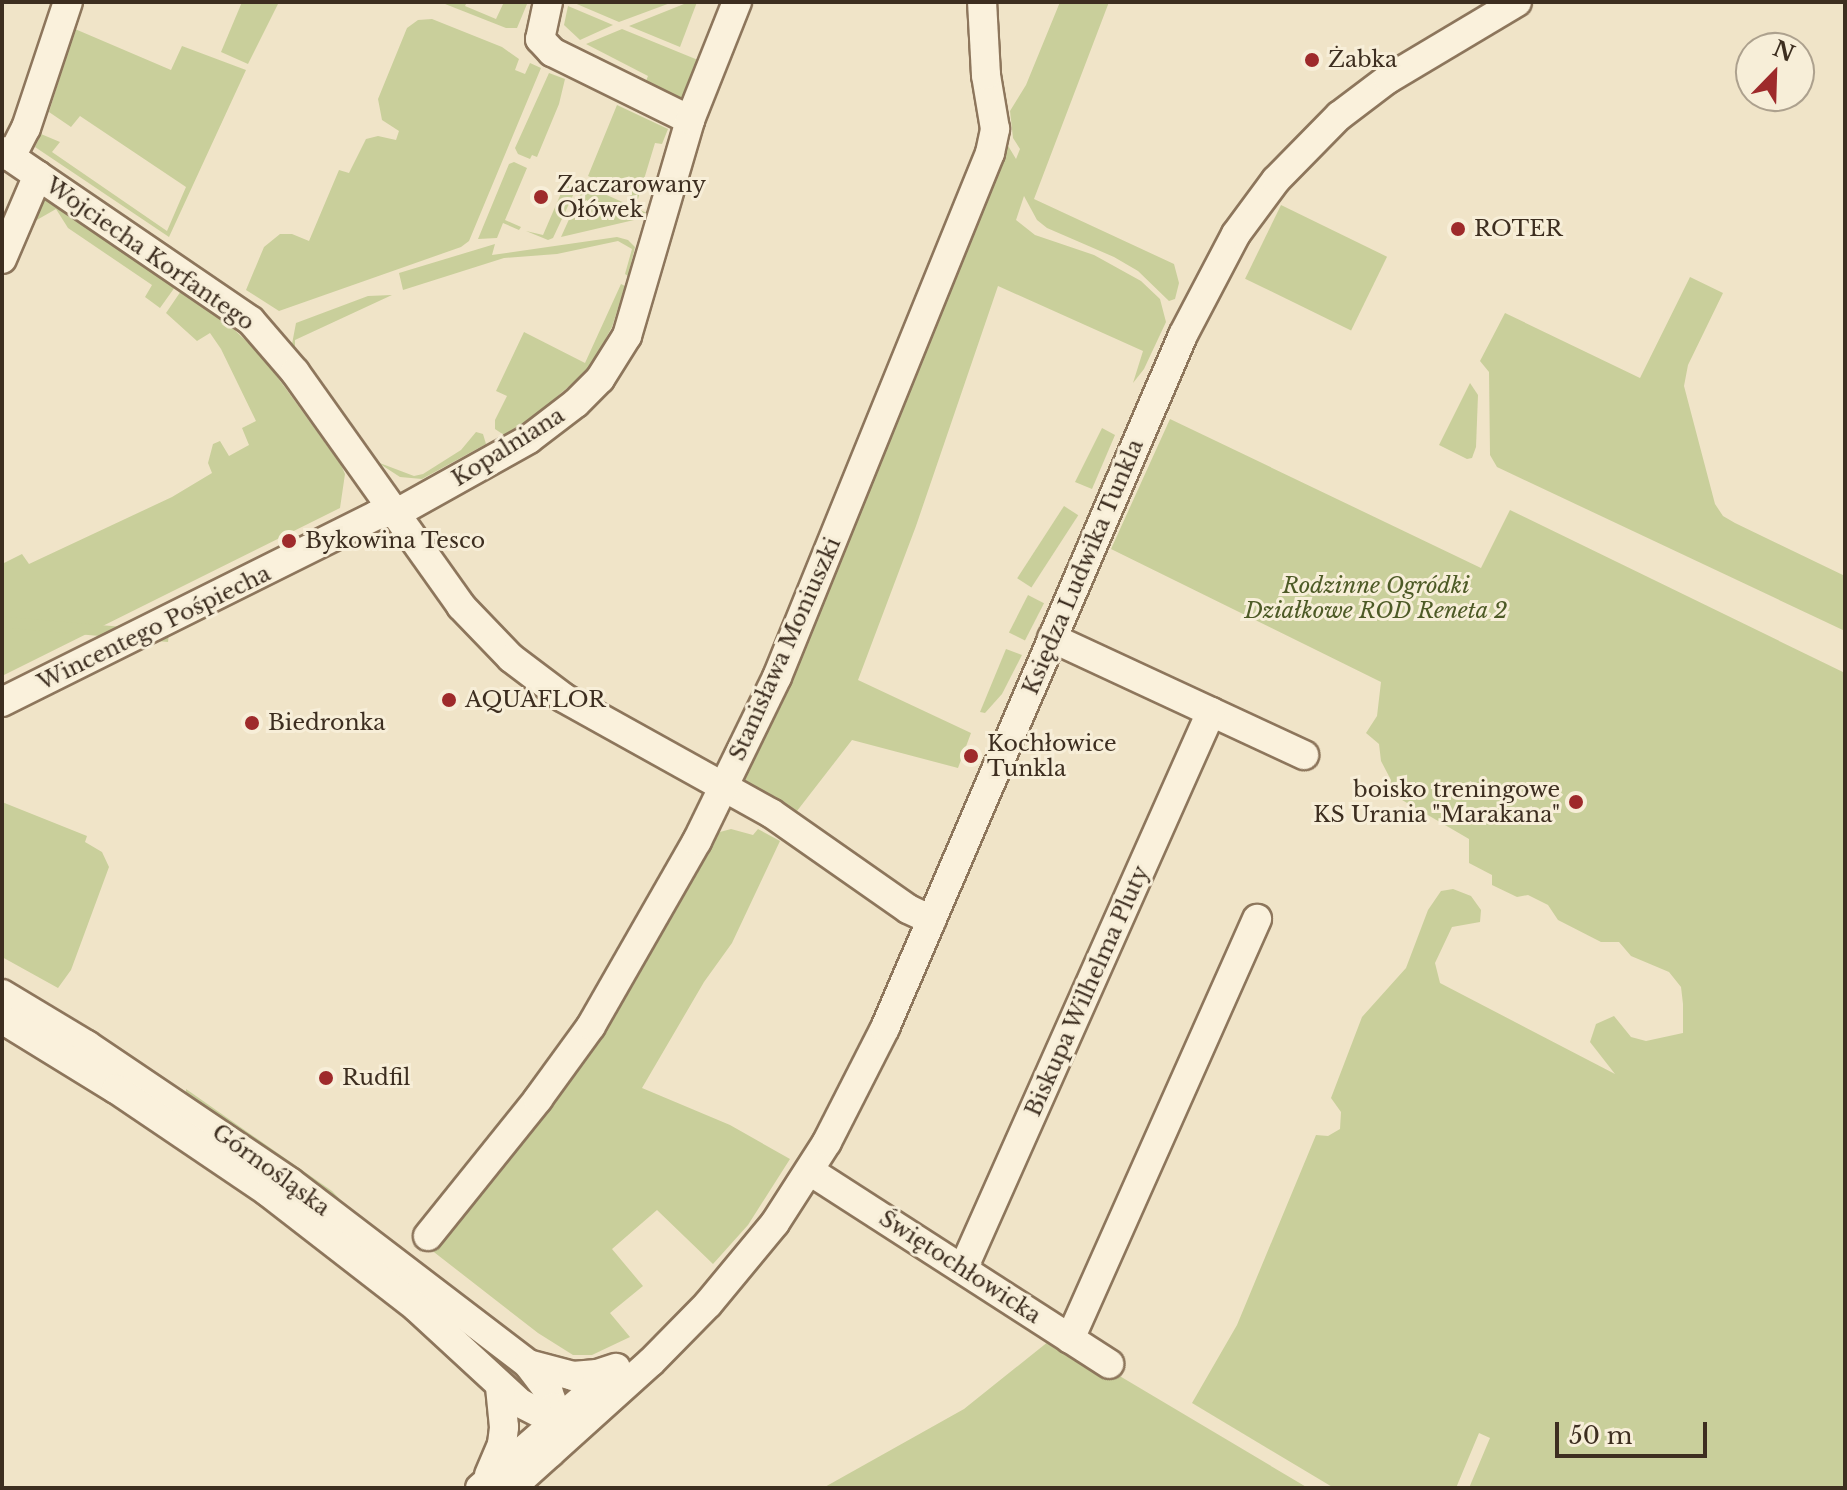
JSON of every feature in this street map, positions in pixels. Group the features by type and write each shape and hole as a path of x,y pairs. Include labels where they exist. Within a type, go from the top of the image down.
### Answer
{"street":[{"path":"7,154 26,128 68,2"},
{"path":"548,2 540,39 552,52 690,120"},
{"name":"Kopalniana","path":"392,511 404,509 539,433 600,379 627,336 690,120 737,2"},
{"name":"Stanisława Moniuszki","path":"428,1236 538,1099 591,1026 660,908 777,677 990,153 995,129 986,75 982,2"},
{"name":"Księdza Ludwika Tunkla","path":"492,1486 550,1453 708,1304 775,1223 810,1171 867,1067 1194,311 1218,264 1251,212 1302,152 1356,103 1388,79 1517,2"},
{"name":"Wojciecha Korfantego","path":"7,154 251,321 304,384 461,606 511,658 564,698 771,813 908,909 932,920"},
{"path":"2,259 38,175"},
{"name":"Wincentego Pośpiecha","path":"2,702 392,511"},
{"path":"1052,638 1304,755"},
{"name":"Biskupa Wilhelma Pluty","path":"963,1269 1211,712"},
{"path":"1070,1339 1257,919"},
{"name":"Górnośląska","path":"2,994 87,1045 290,1182 528,1364 548,1391 555,1421 550,1453"},
{"name":"Górnośląska","path":"2,1019 116,1089 268,1192 416,1307 483,1366 500,1387 535,1413 555,1421 584,1423"},
{"name":"Świętochłowicka","path":"810,1171 1109,1364"},
{"name":"Księdza Ludwika Tunkla","path":"492,1486 555,1421 621,1366 708,1304"},
{"name":"Górnośląska","path":"528,1364 573,1376 597,1374 621,1366"},
{"path":"492,1486 502,1444 500,1387"}],"green space":[{"path":"242,2 279,2 248,64 221,52"},
{"path":"440,2 467,2 465,6 496,19 504,2 527,4 517,28 506,28"},
{"path":"572,2 620,4 673,2 619,22"},
{"path":"689,2 697,2 680,47 629,26"},
{"path":"1060,2 1109,2 1034,199 1174,264 1179,283 1175,299 1169,301 1138,271 1114,257 1047,228 1037,220 1024,196 1016,220 1035,235 1094,255 1141,281 1160,299 1166,322 1144,369 1133,383 1143,351 998,286 916,526 858,680 971,733 958,768 852,740 797,811 737,777 1004,139 1016,159 1020,149 1013,138 1010,111 1026,85"},
{"path":"568,6 613,25 580,40 564,25"},
{"path":"432,19 502,47 519,59 515,70 525,74 530,63 541,68 469,241 461,247 279,311 246,290 264,247 280,234 292,234 309,241 339,170 349,173 366,139 378,136 396,140 399,131 382,120 378,99 407,28 418,20"},
{"path":"75,29 171,70 182,46 246,70 169,237 35,147 41,134 60,142 52,152 167,231 186,187 80,116 71,127 49,112"},
{"path":"622,29 698,60 682,100 678,102 643,88 648,76 586,44"},
{"path":"549,73 565,79 559,104 537,157 532,155 530,159 518,154 515,148"},
{"path":"617,105 668,129 662,144 655,143 638,199 588,176"},
{"path":"514,162 527,168 505,220 521,227 519,230 503,223 497,238 478,239 509,164"},
{"path":"565,184 575,188 575,191 553,238 548,240 526,231 543,235"},
{"path":"591,188 647,213 647,217 561,237 581,193"},
{"path":"42,197 175,287 160,308 145,297 152,285 68,228 56,209 35,221 33,215"},
{"path":"1281,205 1387,257 1351,330 1245,279"},
{"path":"617,237 628,240 635,247 628,276 625,274 632,249 618,241 557,254 504,258 403,290 399,273 495,244 492,255"},
{"path":"1690,277 1723,293 1688,365 1684,386 1715,504 1723,516 1735,523 1845,576 1845,631 1497,467 1490,455 1489,372 1480,361 1505,313 1640,378"},
{"path":"621,284 625,286 612,327 589,369 532,418 504,435 495,429 495,420 507,396 496,391 524,332 585,363"},
{"path":"181,291 223,319 263,357 341,465 345,474 340,508 2,676 2,564 22,554 29,564 172,497 212,473 208,463 213,444 220,441 229,456 249,445 242,428 256,421 221,349 210,333 197,341 166,313"},
{"path":"392,295 295,340 295,349 292,344 296,323 368,296"},
{"path":"1470,383 1478,395 1476,447 1472,458 1467,459 1439,445"},
{"name":"Rodzinne Ogródki Działkowe ROD Reneta 2","path":"1170,419 1481,568 1510,510 1845,673 1845,1488 1469,1488 1490,1438 1479,1433 1456,1488 1334,1488 1192,1403 1237,1325 1316,1135 1328,1136 1340,1129 1341,1112 1331,1098 1362,1017 1406,968 1428,910 1441,891 1453,889 1471,896 1481,910 1480,922 1452,927 1435,963 1440,983 1615,1074 1590,1042 1596,1024 1614,1016 1631,1037 1646,1041 1683,1033 1683,1004 1681,987 1669,972 1631,956 1619,942 1601,942 1558,920 1548,905 1528,895 1517,897 1492,885 1492,875 1469,863 1469,839 1390,793 1391,780 1381,761 1379,744 1366,733 1377,716 1381,682 1111,549"},
{"path":"1102,428 1115,435 1092,489 1075,482"},
{"path":"476,432 483,434 486,444 422,479 400,477 377,462 414,476 423,474 461,450"},
{"path":"1064,506 1078,515 1031,587 1017,578"},
{"path":"1028,595 1044,603 1025,641 1009,632"},
{"path":"2,616 169,631 168,642 2,627"},
{"path":"1006,649 1022,655 1002,694 985,713 980,712"},
{"path":"2,802 87,836 85,842 102,852 109,867 71,970 58,988 2,957"},
{"path":"731,829 753,835 758,829 780,841 732,943 704,982 642,1088 730,1125 790,1159 748,1225 713,1264 657,1210 612,1249 643,1286 610,1313 630,1337 592,1355 573,1355 538,1333 430,1249 703,849 720,832"},
{"path":"186,1089 332,1191 356,1216 527,1345 528,1351 186,1096"},
{"path":"1054,1337 1308,1488 823,1488 964,1409"}],"place":[{"name":"Żabka","path":"1312,60"},
{"name":"Zaczarowany Ołówek","path":"541,197"},
{"name":"ROTER","path":"1458,229"},
{"name":"Bykowina Tesco","path":"289,541"},
{"name":"AQUAFLOR","path":"449,700"},
{"name":"Biedronka","path":"252,723"},
{"name":"Kochłowice Tunkla","path":"971,756"},
{"name":"boisko treningowe KS Urania \"Marakana\"","path":"1576,802"},
{"name":"Rudfil","path":"326,1078"}]}
